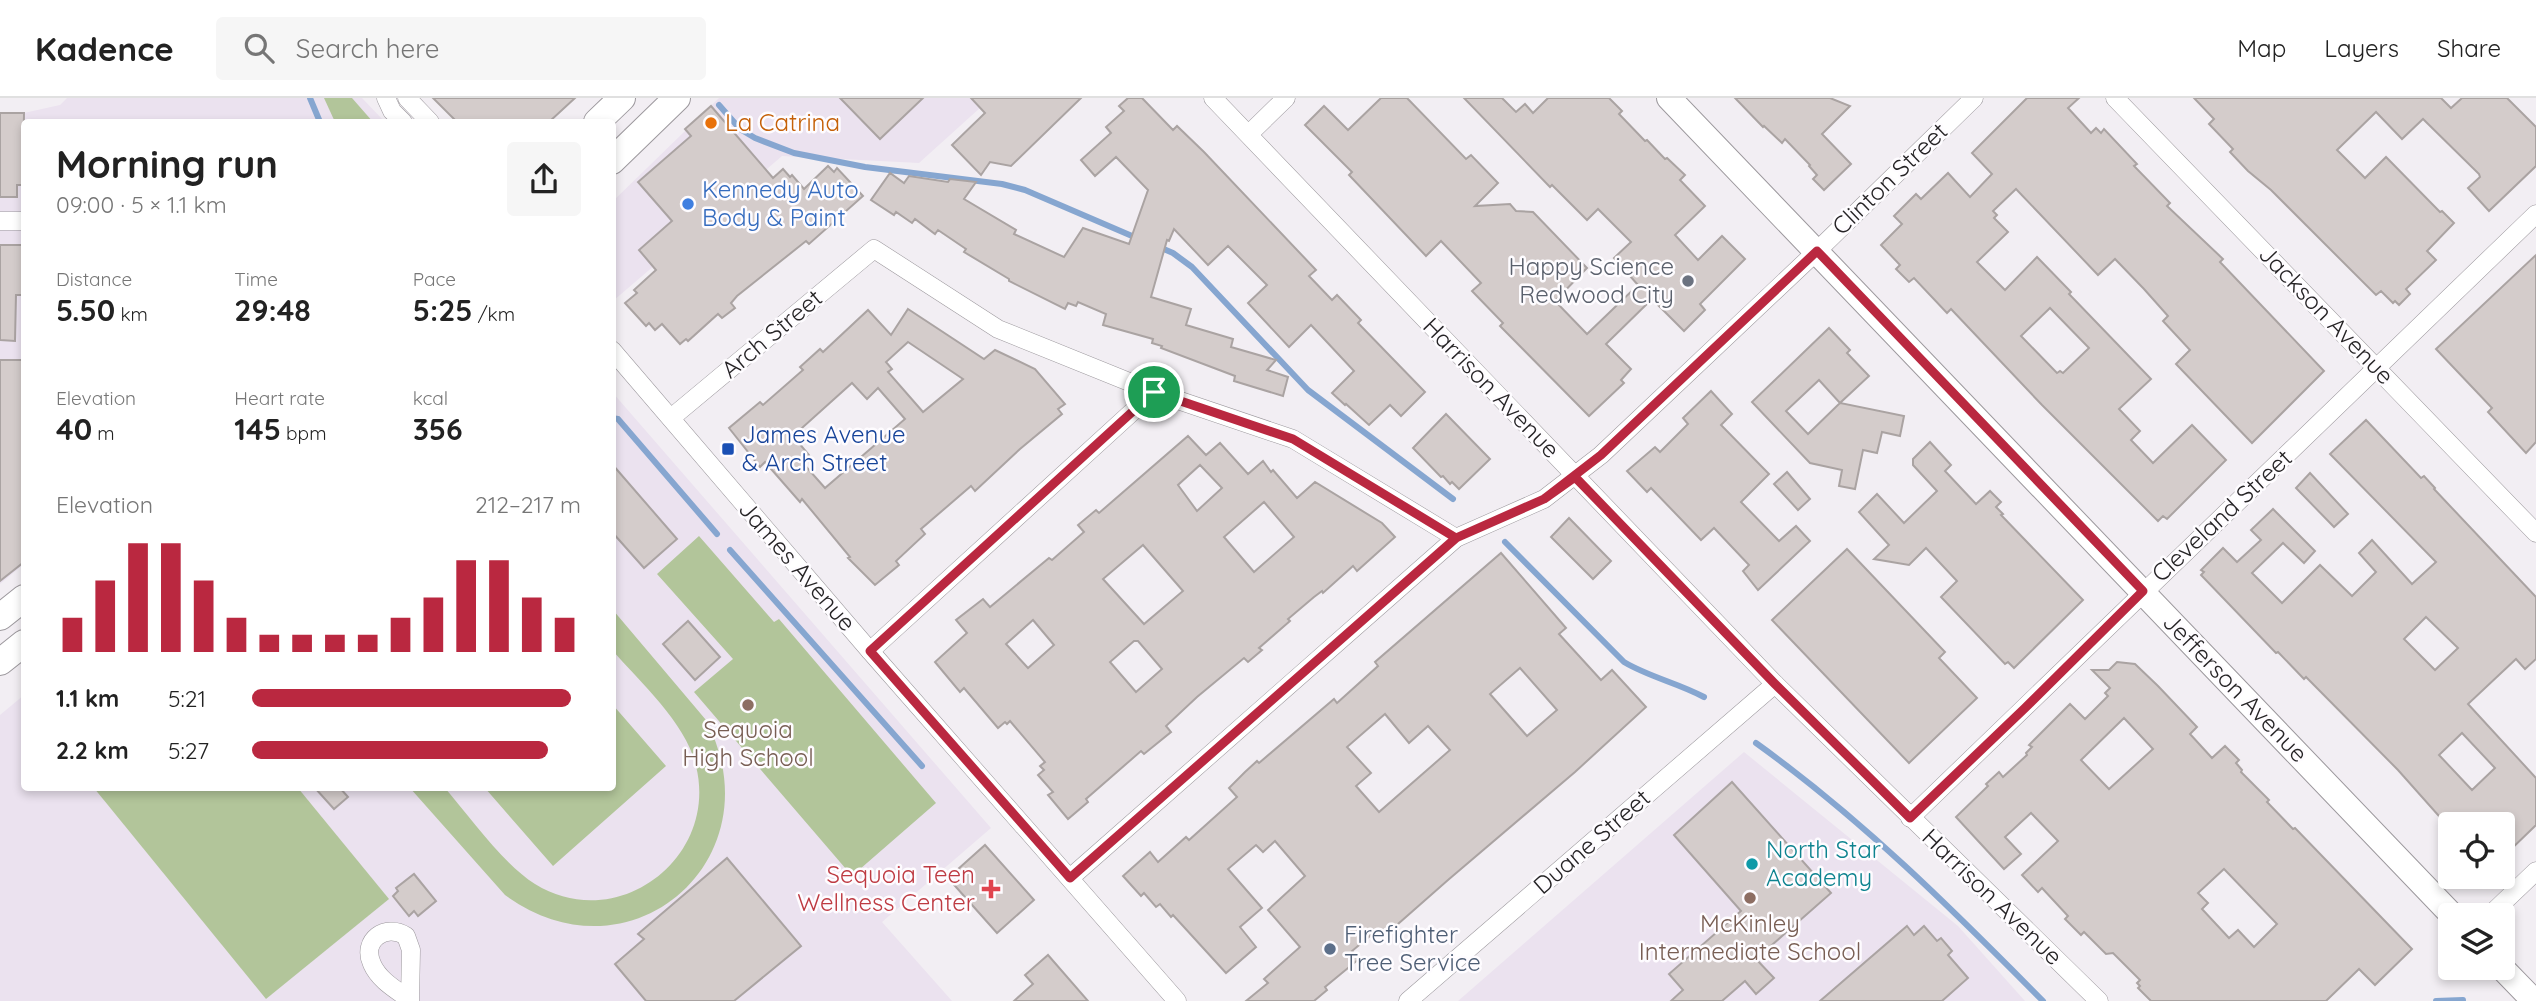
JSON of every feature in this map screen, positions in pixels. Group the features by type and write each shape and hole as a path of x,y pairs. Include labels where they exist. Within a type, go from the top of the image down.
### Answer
{"main road":[{"path":"600,119 622,98"},
{"path":"616,157 677,98"},
{"name":"Jefferson Avenue","path":"1669,98 2441,903"},
{"path":"0,617 21,600"},
{"path":"0,662 21,645"},
{"path":"2514,980 2534,1001"}],"street":[{"path":"386,98 392,111 400,119"},
{"path":"407,98 427,119"},
{"name":"Harrison Avenue","path":"1213,98 1775,684 2099,1001"},
{"path":"1249,134 1286,98"},
{"name":"Clinton Street","path":"1070,878 1456,538 1544,499 1601,455 1974,98"},
{"name":"Jackson Avenue","path":"2115,98 2536,533"},
{"name":"Cleveland Street","path":"1910,818 2536,214"},
{"path":"0,221 21,220"},
{"name":"Arch Street","path":"671,418 874,249 998,329 1154,392"},
{"name":"James Avenue","path":"616,355 870,651 1177,1001"},
{"path":"870,651 1154,392 1293,439 1456,538"},
{"name":"Duane Street","path":"1408,1001 1775,684"},
{"path":"2503,903 2536,871"}],"shaded area":[{"path":"67,98 362,98 382,119 21,119 21,566 0,584 0,113 24,113 60,105"},
{"path":"719,98 991,98 919,163 782,156 616,298 616,198"},
{"name":"Sequoia High School","path":"616,396 991,828 882,922 952,1001 0,1001 0,715 21,698 21,791 616,791"},
{"name":"McKinley Intermediate School","path":"1744,752 1958,926 2025,1001 1458,1001"}],"green space":[{"path":"324,98 352,98 370,119 334,119"},
{"path":"699,536 774,622 779,619 936,803 852,876 694,692 733,659 657,574"},
{"path":"616,614 706,720 723,771 723,819 707,860 680,894 643,916 600,926 553,920 505,895 413,791 447,791 511,865 535,884 566,897 598,900 628,893 655,879 677,857 692,830 699,800 696,766 691,750 673,719 616,654"},
{"path":"616,708 666,766 553,866 488,791 616,791"},
{"path":"96,791 300,791 389,899 266,999"}],"building":[{"path":"433,98 575,98 552,119 454,119"},
{"path":"840,98 923,98 880,139"},
{"path":"971,98 1081,98 1011,166 990,162 981,175 952,145 985,113"},
{"path":"1128,98 1142,98 1173,130 1177,126 1204,152 1316,270 1309,276 1332,300 1337,295 1361,320 1358,323 1425,392 1401,416 1390,405 1369,425 1332,393 1354,371 1311,325 1289,347 1248,303 1267,285 1228,246 1208,265 1174,229 1169,241 1167,240 1151,297 1191,309 1186,325 1233,339 1231,347 1276,360 1267,370 1288,377 1283,396 1234,381 1235,376 1161,348 1162,346 1152,343 1153,339 1103,325 1106,314 1078,302 1076,306 1068,303 1065,309 1009,281 964,252 966,249 938,230 935,234 915,219 912,223 871,200 890,173 904,183 909,176 948,182 950,179 976,182 964,199 1016,230 1014,234 1064,257 1083,228 1129,244 1148,190 1116,157 1095,176 1081,160 1111,133 1106,127 1124,111 1119,106"},
{"path":"1381,98 1407,98 1466,159 1471,155 1498,183 1475,206 1510,204 1516,211 1533,212 1587,268 1555,301 1587,334 1638,285 1614,258 1631,242 1598,209 1587,220 1552,185 1550,187 1464,98 1502,98 1516,112 1525,104 1533,113 1548,98 1609,98 1622,111 1619,114 1645,141 1685,175 1680,180 1705,206 1675,235 1698,260 1722,236 1745,259 1700,304 1705,310 1684,331 1652,299 1606,344 1631,369 1621,380 1624,383 1589,416 1500,326 1503,323 1472,291 1481,283 1441,241 1426,256 1349,175 1352,172 1305,125 1324,106 1348,130"},
{"path":"1735,98 1830,98 1850,106 1822,134 1851,164 1824,190 1813,179 1817,175 1810,165 1785,139 1782,143"},
{"path":"2027,98 2079,98 2068,108 2091,133 2096,128 2101,133 2104,129 2137,164 2134,166 2170,203 2167,206 2223,259 2220,262 2324,371 2252,443 2176,364 2190,350 2163,321 2168,316 2144,289 2115,259 2098,275 2016,189 1993,211 1997,215 1994,218 2008,232 1977,262 2005,290 2037,257 2151,379 2119,409 2140,431 2131,440 2153,463 2192,425 2226,460 2167,519 2163,516 2158,521 1951,309 1947,313 1914,278 1909,282 1896,269 1900,265 1881,245 1902,224 1894,216 1916,194 1921,199 1948,173 1970,197 1992,174 1972,153","holes":["2050,308 2089,348 2063,373 2057,373 2021,336"]},
{"path":"2194,98 2441,98 2451,108 2462,98 2507,98 2536,127 2536,166 2489,211 2468,188 2480,177 2479,174 2423,119 2402,139 2376,112 2337,150 2365,178 2386,157 2454,223 2427,251 2436,260 2406,289 2410,294 2399,305 2395,301 2393,303 2381,291 2376,295 2271,190 2248,171 2230,152 2233,149 2209,124 2214,119"},
{"path":"711,106 773,178 783,169 804,189 828,166 834,172 837,168 863,196 809,244 806,241 737,296 731,303 735,308 722,318 718,314 688,341 686,339 680,344 662,324 655,330 649,323 646,326 625,303 637,293 634,290 656,270 639,250 672,221 638,182 691,136 685,129"},
{"path":"0,113 24,113 24,119 21,119 21,185 17,185 17,197 0,197"},
{"path":"0,245 21,245 21,295 16,295 15,341 0,340"},
{"path":"2536,255 2536,442 2526,453 2488,412 2492,408 2436,349"},
{"path":"908,309 984,359 995,350 1035,369 1065,404 1058,409 1062,414 975,491 971,486 921,529 925,534 896,561 899,565 875,585 848,558 850,557 802,499 800,502 765,462 760,467 729,428 760,402 763,405 803,370 800,367 820,349 823,352 868,310 891,335","holes":["908,342 963,379 923,412 888,372 892,369 886,362","852,383 867,399 878,388 905,419 825,488 801,461 809,455 793,436"]},
{"path":"1829,328 1850,350 1847,353 1869,376 1840,403 1904,416 1900,436 1882,432 1877,453 1863,450 1855,489 1839,486 1842,470 1810,463 1752,402","holes":["1819,380 1840,403 1808,434 1786,411"]},
{"path":"0,360 21,360 21,564 0,581"},
{"path":"1711,391 1732,414 1721,425 1769,474 1741,502 1779,541 1796,526 1810,541 1758,590 1743,571 1749,565 1714,528 1701,540 1651,488 1647,492 1627,471 1655,447 1660,452 1688,424 1683,418"},
{"path":"1446,414 1490,459 1459,489 1441,477 1413,448"},
{"path":"2366,420 2421,478 2424,476 2536,597 2536,659 2525,669 2516,659 2468,704 2536,778 2536,825 2515,845 2515,812 2438,812 2438,815 2398,770 2306,677 2304,679 2276,653 2201,575 2204,572 2201,570 2223,548 2237,562 2261,540 2251,530 2273,509 2315,551 2304,563 2283,543 2252,573 2282,603 2320,565 2352,596 2376,572 2359,553 2372,540 2412,584 2436,562 2330,454","holes":["2426,617 2458,648 2435,670 2404,639","2462,733 2495,768 2472,790 2439,755"]},
{"path":"1188,436 1206,455 1220,443 1248,474 1263,461 1297,498 1315,482 1382,523 1395,537 1357,571 1353,566 1288,619 1290,621 1259,648 1262,650 1248,662 1244,658 1197,697 1166,726 1171,732 1144,754 1141,751 1086,799 1088,802 1068,819 1048,795 1053,792 1038,775 1044,770 1040,766 1045,762 1010,721 998,728 964,688 960,692 935,662 967,633 956,620 983,599 990,607 1049,558 1052,560 1084,532 1078,525 1096,510 1099,513","holes":["1200,465 1222,488 1197,511 1178,485","1264,502 1294,537 1254,572 1224,537","1143,545 1183,591 1144,624 1103,579","1033,620 1054,645 1028,668 1006,644","1134,641 1138,641 1162,669 1136,692 1110,662"]},
{"path":"1930,442 1951,465 1945,471 1976,504 1990,491 2001,502 1996,507 2003,514 2001,515 2083,600 2014,668 2008,662 2005,664 1941,597 1957,581 1926,548 1909,565 1874,559 1889,545 1859,512 1877,494 1904,523 1937,491 1913,465 1913,459"},
{"path":"616,469 677,539 644,568 616,536"},
{"path":"1787,472 1810,499 1798,510 1774,484"},
{"path":"2310,473 2348,514 2334,527 2296,488"},
{"path":"1569,518 1611,561 1593,579 1551,537"},
{"path":"1847,549 1945,652 1939,658 1977,698 1909,763 1772,620"},
{"path":"1501,553 1566,628 1559,634 1601,680 1612,670 1646,707 1575,772 1382,938 1376,931 1352,951 1359,959 1325,987 1327,990 1314,1001 1246,1001 1268,983 1264,979 1300,947 1268,910 1305,876 1275,841 1263,852 1256,845 1228,869 1262,908 1240,927 1256,947 1226,973 1173,915 1171,917 1160,904 1156,907 1144,893 1141,896 1123,876 1150,852 1158,862 1186,837 1189,840 1237,797 1229,788 1245,772 1334,699 1337,703 1378,666 1375,662","holes":["1520,668 1557,710 1527,736 1490,694","1385,714 1409,743 1428,726 1450,750 1379,812 1356,786 1371,773 1347,747"]},
{"path":"688,621 720,657 695,680 663,644"},
{"path":"2117,662 2135,664 2197,727 2190,734 2212,758 2225,746 2239,760 2236,763 2241,772 2269,800 2267,802 2412,949 2375,985 2359,969 2326,1001 2151,1001 2138,988 2140,986 2137,983 2140,980 2113,953 2106,954 2084,932 2081,935 2065,919 2068,916 2042,888 2038,892 2022,875 2058,841 2031,813 2005,837 2021,854 2004,869 1956,817 1999,772 2003,777 2027,755 2032,747 2029,745 2070,704 2085,719 2108,696 2105,693 2110,688 2092,670 2109,670","holes":["2124,718 2153,749 2109,789 2081,760","2224,869 2277,924 2254,947 2238,930 2229,938 2202,909 2208,903 2198,893"]},
{"name":"North Star Academy","path":"1732,782 1831,893 1756,959 1774,978 1756,994 1745,981 1722,1001 1671,1001 1683,990 1669,974 1741,911 1674,835"},
{"path":"318,791 343,791 348,797 334,809"},
{"name":"Sequoia Teen Wellness Center","path":"985,845 1034,900 997,933 948,878"},
{"path":"727,858 801,946 734,1001 646,1001 615,964 644,939 638,934"},
{"path":"414,874 436,901 418,916 414,911 409,916 393,896 398,891 396,888"},
{"path":"1907,926 1914,935 1924,926 1937,941 1941,938 1952,951 1948,955 1968,978 1942,1001 1820,1001"},
{"path":"1048,955 1088,1001 1014,1001 1033,984 1025,975"}],"waterway":[{"path":"310,98 319,119"},
{"path":"719,105 740,129 755,138 794,153 865,167 1002,184 1025,190 1139,239"},
{"path":"1159,247 1173,253 1192,267 1308,390 1453,499"},
{"path":"616,419 717,534"},
{"path":"1505,542 1624,662 1704,697"},
{"path":"730,550 922,766"},
{"path":"1756,743 1833,802 1869,834 1940,899 2043,1001"},
{"path":"2436,1001 2463,1000"}],"place":[{"name":"La Catrina","path":"711,123"},
{"name":"Kennedy Auto Body & Paint","path":"688,204"},
{"name":"Happy Science Redwood City","path":"1688,281"},
{"name":"James Avenue & Arch Street","path":"728,449"},
{"name":"Sequoia High School","path":"748,705"},
{"name":"North Star Academy","path":"1752,864"},
{"name":"Sequoia Teen Wellness Center","path":"991,889"},
{"name":"McKinley Intermediate School","path":"1750,898"},
{"name":"Firefighter Tree Service","path":"1330,949"}],"route":[{"path":"1154,392 870,651 1070,878 1456,538 1544,499 1575,477 1775,684 1910,818 2143,591 1817,251 1575,477 1544,499 1456,538 1293,439 1154,392"}]}
